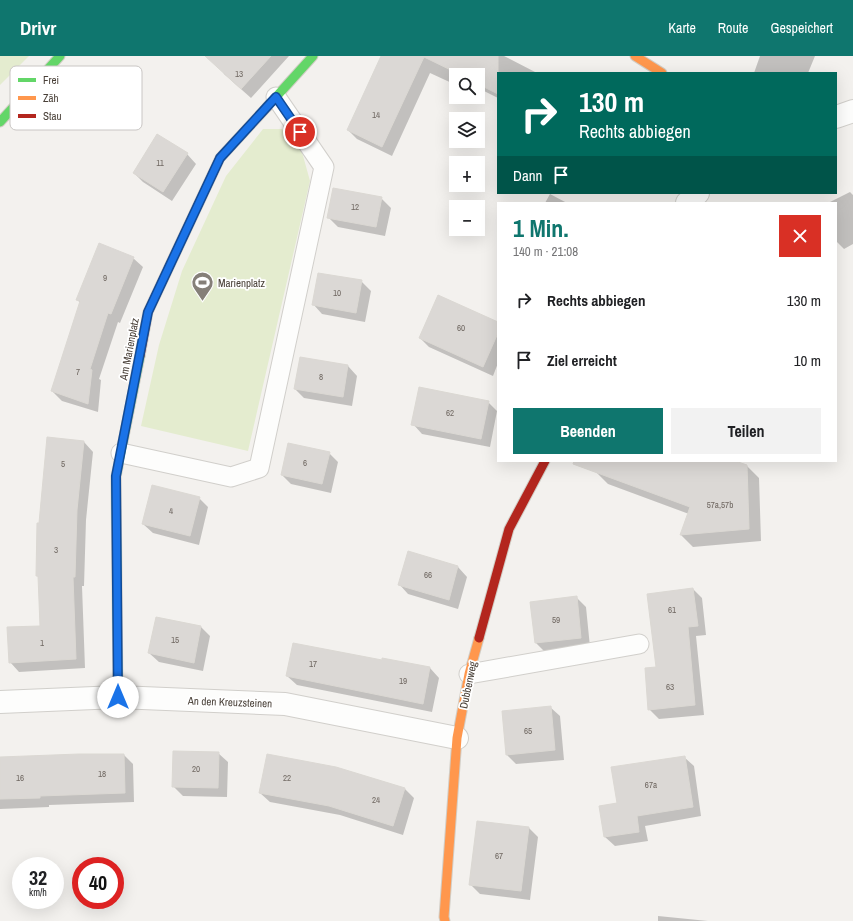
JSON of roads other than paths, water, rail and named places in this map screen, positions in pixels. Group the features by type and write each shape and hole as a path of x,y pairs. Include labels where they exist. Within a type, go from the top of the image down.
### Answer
{"street":[{"path":"51,66 60,56"},
{"name":"Am Marienplatz","path":"118,697 116,476 148,312 220,158 313,56"},
{"path":"635,56 660,72"},
{"path":"0,122 10,111"},
{"path":"837,117 853,111"},
{"path":"687,202 697,194"},
{"name":"Dubbenweg","path":"445,921 457,738 469,674 509,529 544,462"},
{"name":"An den Kreuzsteinen","path":"0,702 118,697 285,704 457,738"}],"lane":[{"path":"121,453 231,477 259,468 324,167 276,97"},
{"path":"469,674 639,644"}],"place":[{"name":"Marienplatz","path":"202,302"}]}
